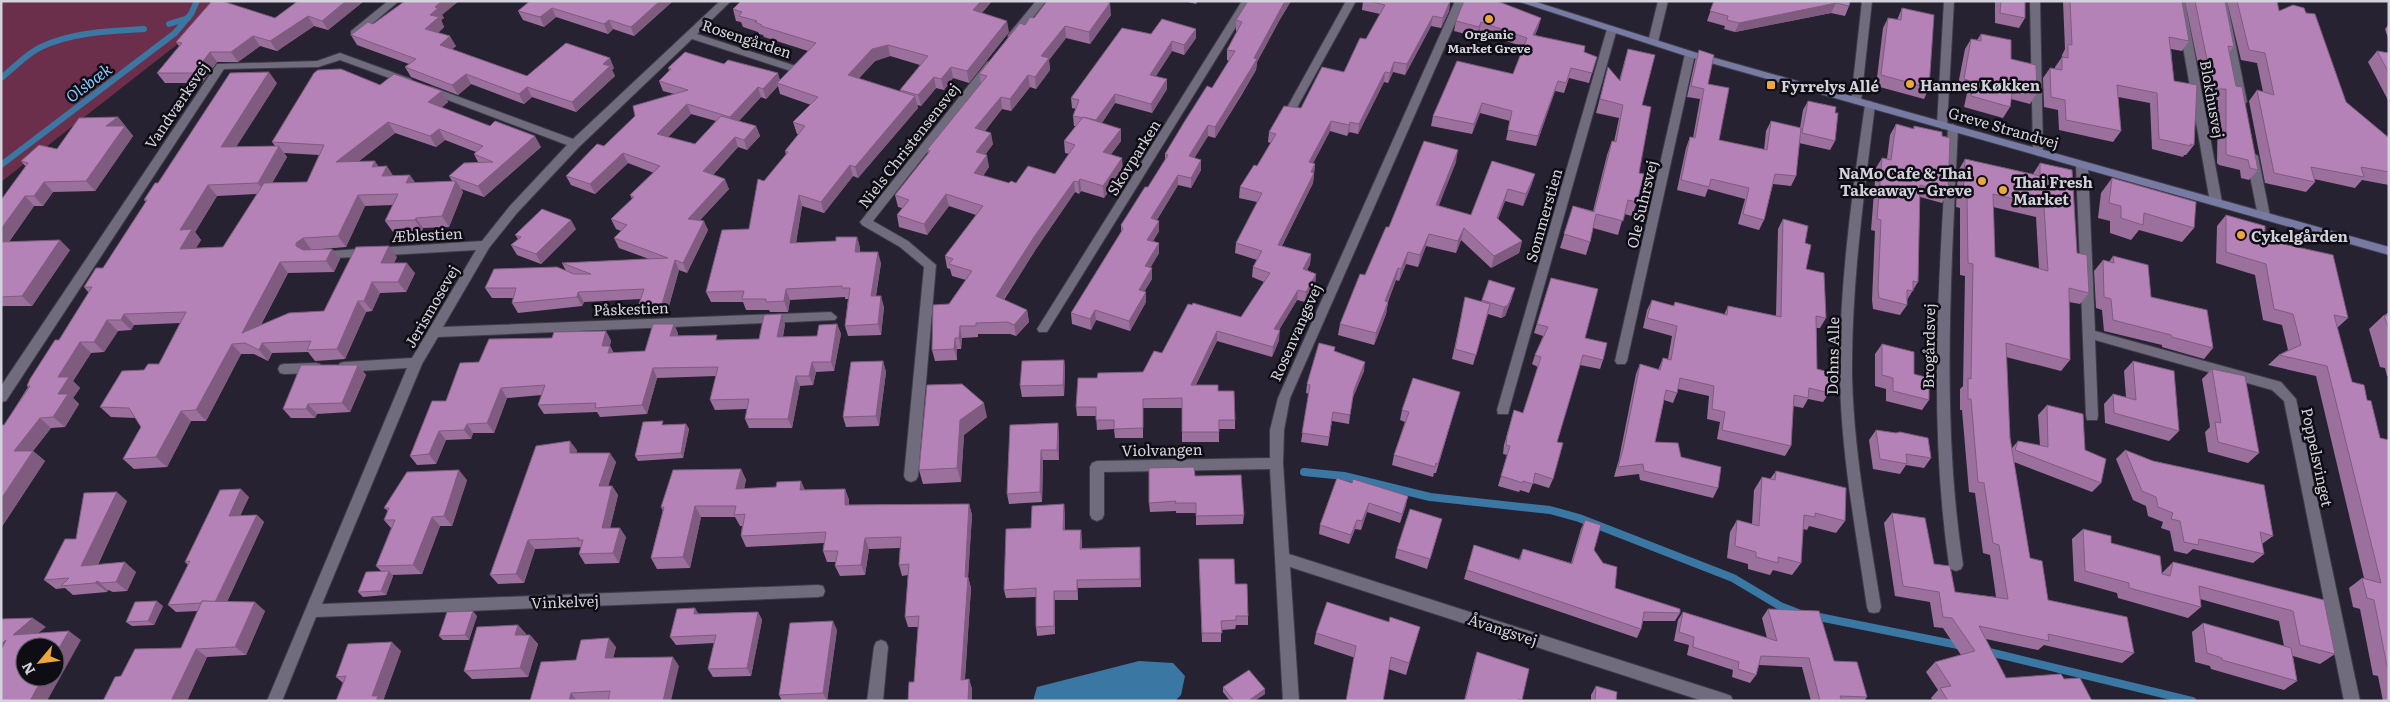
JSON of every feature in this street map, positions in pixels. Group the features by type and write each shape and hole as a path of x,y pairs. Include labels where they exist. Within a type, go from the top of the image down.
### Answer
{"main road":[{"name":"Greve Strandvej","path":"1522,1 1690,54 2389,251"},
{"name":"Greve Strandvej","path":"1542,1 1612,29"}],"street":[{"path":"351,36 394,1"},
{"name":"Jerismosevej","path":"274,701 416,363 432,332 486,245 513,210 575,144 726,1"},
{"name":"Niels Christensensvej","path":"911,476 930,265 904,244 866,222 1041,1"},
{"name":"Skovparken","path":"1043,329 1247,1"},
{"path":"1289,114 1351,1"},
{"name":"Rosenvangsvej","path":"1291,701 1276,463 1277,430 1284,398 1460,1"},
{"path":"1653,42 1663,1"},
{"path":"1856,101 1867,1"},
{"name":"Brogårdsvej","path":"1949,1 1943,408 1947,501 1956,565"},
{"path":"2035,1 2038,152"},
{"name":"Blokhusvej","path":"2180,1 2216,202"},
{"path":"2222,1 2245,118"},
{"name":"Sommerstien","path":"1503,410 1612,29"},
{"name":"Rosengården","path":"690,35 795,70"},
{"name":"Ole Suhrsvej","path":"1621,361 1690,54"},
{"name":"Vandværksvej","path":"1,397 221,66 318,64 340,56 575,144"},
{"name":"Dohns Alle","path":"1870,105 1852,250 1846,376 1850,442 1874,607"},
{"path":"2250,147 2264,216"},
{"path":"2082,165 2092,416"},
{"name":"Æblestien","path":"311,255 486,245"},
{"name":"Påskestien","path":"432,332 831,317"},
{"name":"Poppelsvinget","path":"2089,334 2276,386 2290,399 2352,701"},
{"path":"284,369 416,363"},
{"name":"Violvangen","path":"1097,515 1097,467 1276,463"},
{"name":"Åvangsvej","path":"1281,558 1726,701"},
{"name":"Vinkelvej","path":"311,611 818,591"},
{"path":"875,701 880,647"}],"shaded area":[{"path":"1,1 226,1 229,4 1,182"}],"water":[{"path":"1139,661 1173,663 1185,676 1181,695 1175,701 1033,701 1037,687"}],"building":[{"path":"212,1 222,1 275,18 298,1 346,1 322,21 308,16 270,41 253,36 231,52 210,52 194,73 157,73 182,43 176,42"},
{"path":"405,1 442,1 435,7 438,8 430,15 439,17 425,29 450,36 440,45 527,76 566,43 610,58 603,64 610,66 572,102 527,87 519,94 466,74 452,85 405,67 416,59 351,35 368,22 373,24"},
{"path":"530,1 660,1 631,27 609,20 604,24 552,8 540,17 518,11"},
{"path":"741,1 981,1 973,10 1007,21 967,71 951,67 941,79 934,77 918,95 900,90 928,56 888,45 872,49 848,75 915,96 855,167 850,165 821,202 799,195 790,243 836,241 836,237 857,237 855,252 878,252 871,296 881,296 878,324 845,326 850,288 842,288 842,286 786,289 784,301 766,302 766,299 742,299 744,291 706,292 722,230 749,229 758,179 764,181 788,152 785,151 805,126 793,122 818,97 777,83 816,43 761,26 755,22 757,21 739,16 742,12 733,9"},
{"path":"1047,1 1105,1 1110,3 1089,32 1065,26 1041,56 1049,58 1035,77 1028,75 1010,99 1001,97 975,128 991,133 976,152 987,155 974,173 1009,183 1011,181 1016,183 1028,166 1055,174 1075,145 1064,141 1083,117 1121,129 1103,152 1122,158 1103,186 1080,179 1078,182 1074,181 1034,237 996,296 1027,310 1014,325 1008,322 976,323 976,326 960,326 959,338 955,338 954,349 932,350 933,305 949,304 972,271 949,264 953,259 945,256 983,206 946,194 924,224 897,215 909,200 895,195 930,151 927,150 987,76 979,74 1020,23 1025,25 1030,17 1034,18"},
{"path":"1248,1 1285,1 1254,58 1257,59 1215,127 1208,125 1189,156 1201,160 1191,178 1178,175 1151,218 1159,221 1147,240 1159,243 1145,266 1152,268 1139,290 1146,292 1129,321 1095,310 1090,319 1071,313 1123,229 1121,225 1168,155 1165,154 1183,124 1207,86 1212,88 1235,51 1227,50 1242,22 1236,20"},
{"path":"1369,1 1450,1 1443,18 1433,16 1407,64 1394,62 1390,73 1385,72 1359,124 1350,122 1349,125 1331,121 1309,162 1315,164 1311,172 1314,173 1278,245 1311,254 1303,269 1316,274 1306,292 1298,290 1274,329 1280,330 1273,347 1217,331 1191,385 1218,385 1218,391 1234,391 1235,420 1219,420 1219,432 1182,432 1182,398 1143,399 1143,428 1114,429 1114,420 1096,420 1096,407 1076,407 1078,378 1097,378 1098,373 1143,372 1154,351 1162,353 1188,304 1192,305 1193,303 1241,317 1270,273 1253,267 1262,251 1236,243 1262,193 1240,187 1254,165 1257,166 1276,134 1269,132 1284,106 1301,108 1322,67 1344,72 1360,38 1366,39 1385,5"},
{"path":"1464,1 1497,1 1541,18 1533,35 1585,46 1584,52 1597,57 1592,73 1571,68 1566,83 1558,81 1538,136 1508,130 1512,111 1482,103 1474,124 1433,116 1457,61 1513,74 1527,38 1481,22 1479,27 1456,21"},
{"path":"1714,1 1850,1 1849,6 1836,3 1739,23 1727,20 1728,16 1710,11"},
{"path":"2001,1 2025,1 2025,18 2000,13"},
{"path":"2070,1 2182,1 2189,41 2169,37 2174,81 2197,85 2194,145 2159,139 2157,93 2117,85 2121,131 2066,120 2065,100 2051,97 2050,68 2062,70 2062,57 2068,58 2068,44 2072,45"},
{"path":"2195,1 2225,1 2234,47 2228,46 2236,86 2242,87 2258,170 2250,168 2248,160 2227,155 2226,153 2226,89 2213,89"},
{"path":"2237,1 2277,1 2279,11 2293,5 2304,8 2306,13 2315,14 2346,102 2389,138 2389,172 2361,167 2364,177 2311,167 2315,182 2274,173 2257,90 2274,95 2265,53 2249,50"},
{"path":"1902,8 1934,15 1929,88 1881,75 1888,18 1901,20"},
{"path":"1162,19 1196,29 1184,45 1172,41 1150,75 1167,79 1151,104 1115,94 1096,120 1073,116 1079,100 1071,98 1122,28 1151,34"},
{"path":"1981,34 2011,40 2011,59 2036,65 2037,93 2013,87 2010,107 1971,96 1974,82 1964,79 1971,39 1981,41"},
{"path":"1628,49 1655,55 1642,105 1651,107 1639,173 1644,174 1637,202 1628,200 1623,221 1596,214 1590,242 1564,234 1573,206 1594,212 1612,141 1616,142 1623,105 1600,99 1608,67 1620,81"},
{"path":"1699,50 1714,55 1708,84 1729,88 1719,140 1767,150 1771,121 1801,128 1796,176 1775,174 1764,220 1743,214 1749,188 1711,179 1709,187 1681,180 1690,137 1695,138 1704,89 1691,86"},
{"path":"2377,51 2389,53 2389,73"},
{"path":"685,52 724,64 728,60 778,73 763,89 758,87 730,117 687,104 657,134 695,144 721,116 756,126 744,140 735,137 703,171 725,179 688,219 704,221 683,263 675,260 662,304 639,304 644,289 578,292 577,297 512,303 516,288 485,288 494,269 557,267 574,274 591,274 562,263 668,258 614,238 627,225 611,219 634,197 630,195 660,166 623,153 590,184 566,176 597,144 604,146 635,116 633,106 688,90 659,81 671,69 668,68"},
{"path":"341,69 380,85 394,74 442,91 428,102 490,126 495,121 535,136 478,186 449,176 464,163 493,162 474,154 483,146 439,129 430,136 388,122 336,162 375,161 372,167 387,166 382,176 410,175 406,183 456,181 442,216 416,218 415,220 385,221 398,194 358,195 338,236 303,238 296,243 296,246 303,250 332,249 326,261 280,262 242,333 289,313 324,311 356,247 389,246 381,263 407,263 398,282 372,282 364,301 358,301 337,349 307,350 311,341 262,343 259,350 245,343 232,344 196,410 181,411 156,457 123,459 141,427 129,408 100,407 122,371 144,370 148,364 159,364 186,312 124,314 121,320 107,320 94,342 80,342 58,377 69,377 58,394 68,394 53,417 40,418 14,451 33,451 1,499 1,425 4,425 30,386 27,386 30,379 55,340 59,340 92,287 84,287 96,268 103,268 147,200 144,200 155,183 158,183 230,73 269,72 221,147 279,146 258,183 208,185 180,230 192,229 180,249 223,247 264,183 307,182 324,145 272,142 314,73 318,70"},
{"path":"1808,101 1836,107 1835,113 1838,113 1835,141 1802,133"},
{"path":"118,117 106,126 125,126 86,181 44,182 34,196 25,196 1,229 1,200 28,163 21,161 39,145 57,149 79,118"},
{"path":"1896,124 1914,129 1914,126 1942,132 1942,136 1950,138 1948,192 1920,185 1918,282 1913,281 1913,291 1907,290 1907,305 1879,298 1878,289 1881,220 1877,219 1882,158 1891,160"},
{"path":"1424,141 1458,150 1436,205 1471,215 1492,161 1535,174 1526,194 1508,189 1497,218 1522,241 1494,256 1464,228 1458,241 1429,234 1420,255 1408,252 1401,269 1398,268 1385,301 1388,302 1376,333 1340,324 1360,274 1365,275 1386,227 1389,227"},
{"path":"1965,159 2040,176 2040,163 2072,170 2077,253 2087,255 2089,293 2069,288 2070,360 2006,343 2010,438 2030,558 2042,561 2048,600 2127,617 2134,653 2048,634 2049,641 1979,626 2006,678 2061,674 2064,679 2080,678 2092,701 1948,701 1940,688 1951,686 1935,662 1975,651 1952,618 1943,617 1939,592 1903,586 1892,513 1925,518 1934,564 1950,566 1955,592 2008,599 1999,545 1993,543 1984,483 1978,482 1971,399 1968,399 1968,378 1971,379 1973,264 1968,263 1967,197 1963,195","holes":["1993,194 2044,206 2048,271 1995,257"]},
{"path":"2112,178 2196,202 2194,228 2144,213 2143,225 2121,218 2121,206 2109,203"},
{"path":"542,209 571,220 536,254 511,245 521,237 515,235"},
{"path":"2226,215 2265,226 2265,240 2333,255 2348,318 2334,315 2352,382 2364,385 2367,400 2371,401 2380,438 2389,440 2389,666 2387,666 2374,600 2367,598 2362,578 2381,583 2327,366 2279,355 2301,345 2293,314 2274,309 2266,264 2226,252"},
{"path":"1783,219 1808,226 1805,243 1811,245 1806,269 1824,273 1826,318 1816,316 1817,369 1829,372 1829,393 1809,388 1808,398 1794,395 1791,446 1722,430 1725,412 1712,409 1714,386 1680,378 1677,393 1666,390 1655,442 1678,443 1681,457 1721,467 1718,488 1644,471 1643,464 1618,467 1640,364 1660,370 1663,358 1671,360 1677,326 1647,318 1652,300 1674,306 1675,302 1727,315 1728,306 1781,317"},
{"path":"60,240 22,296 1,297 1,242"},
{"path":"2113,256 2148,265 2151,297 2207,310 2213,348 2113,320 2111,299 2104,297 2103,260 2114,263"},
{"path":"1551,278 1598,289 1585,338 1607,343 1603,360 1583,355 1557,442 1563,443 1553,479 1535,473 1533,484 1523,481 1523,483 1501,476 1510,446 1506,445 1507,436 1514,410 1523,413 1541,357 1535,355 1548,327 1537,324"},
{"path":"1489,280 1515,288 1508,305 1504,307 1482,300"},
{"path":"1465,297 1490,304 1476,355 1455,349"},
{"path":"782,314 777,337 817,336 819,325 837,324 831,362 812,362 809,376 796,376 788,419 745,419 749,399 710,400 718,367 653,368 642,405 595,408 596,403 538,405 545,385 501,388 487,423 467,424 464,430 439,431 429,454 410,456 432,401 446,401 460,363 479,362 489,339 552,338 554,332 606,331 602,346 610,346 608,353 645,351 653,324 674,324 670,336 717,335 716,340 759,339 764,315"},
{"path":"2384,315 2389,316 2389,330"},
{"path":"1319,343 1335,347 1334,351 1365,362 1354,390 1350,415 1333,412 1329,437 1302,433 1310,385 1307,384"},
{"path":"1882,344 1914,352 1914,374 1929,378 1929,400 1893,391 1893,378 1882,375"},
{"path":"1064,360 1063,385 1020,386 1022,361"},
{"path":"883,361 876,416 843,417 851,362"},
{"path":"2133,361 2174,371 2179,431 2114,413 2113,394 2136,400"},
{"path":"301,365 358,365 342,403 308,404 306,409 283,409"},
{"path":"2212,369 2245,376 2259,453 2218,442 2215,422 2221,423"},
{"path":"1413,378 1460,392 1438,464 1436,463 1435,467 1394,455 1409,412 1402,410"},
{"path":"962,384 984,403 960,420 957,468 919,470 927,385"},
{"path":"2047,405 2083,414 2085,450 2106,459 2101,483 2015,450 2018,441 2048,447"},
{"path":"663,421 662,425 686,424 681,453 635,456 643,422"},
{"path":"1058,423 1057,450 1041,450 1040,492 1007,494 1010,425"},
{"path":"1876,430 1900,432 1928,438 1931,458 1906,454 1907,464 1880,459"},
{"path":"570,441 570,453 610,453 599,486 612,486 602,528 620,528 613,553 579,554 583,540 578,540 579,538 528,540 516,574 490,575 536,446"},
{"path":"2125,450 2153,461 2264,485 2273,536 2260,532 2264,554 2199,539 2198,545 2184,542 2180,521 2171,519 2173,513 2158,507 2156,497 2142,491"},
{"path":"1194,467 1195,476 1241,475 1244,515 1196,516 1196,503 1175,503 1176,501 1149,503 1149,468"},
{"path":"741,469 736,489 776,487 777,482 801,481 800,490 845,489 845,505 969,504 965,577 968,577 961,680 969,679 968,701 908,701 909,682 914,682 919,616 905,617 909,564 899,565 901,537 865,538 861,565 835,566 838,551 823,551 826,532 741,536 745,514 734,515 736,506 695,506 683,557 651,558 664,507 661,507 673,470"},
{"path":"459,470 444,516 432,517 413,565 376,566 395,520 384,520 389,508 384,508 407,472"},
{"path":"1776,471 1846,488 1845,521 1815,513 1815,517 1804,515 1801,563 1778,557 1778,563 1756,557 1756,552 1735,546 1737,520 1759,526 1762,477 1775,480"},
{"path":"1337,478 1352,483 1353,479 1408,496 1402,514 1369,503 1362,521 1357,520 1351,535 1320,525"},
{"path":"241,489 229,516 257,515 215,602 202,601 201,603 168,605 190,561 185,562 220,490"},
{"path":"117,492 81,566 125,562 116,582 101,583 97,581 95,583 61,586 69,578 44,580 65,539 76,539 84,493"},
{"path":"1064,504 1063,530 1081,530 1080,549 1140,547 1140,579 1077,580 1077,591 1054,591 1054,626 1036,627 1036,588 1004,590 1006,529 1031,528 1032,506"},
{"path":"1410,509 1442,519 1430,559 1397,549"},
{"path":"1585,520 1601,525 1594,550 1603,563 1617,567 1615,588 1680,609 1680,613 1644,612 1641,629 1467,570 1474,545 1520,560 1523,549 1572,564"},
{"path":"2083,529 2111,536 2111,543 2160,556 2162,574 2170,576 2173,562 2324,600 2335,654 2300,645 2293,611 2199,586 2201,607 2129,588 2129,583 2085,571"},
{"path":"1199,559 1234,559 1235,584 1247,584 1248,616 1236,616 1236,620 1221,621 1222,633 1202,633"},
{"path":"389,571 381,591 358,592 366,572"},
{"path":"157,601 148,621 126,622 135,602"},
{"path":"202,601 255,602 235,647 196,649 171,701 103,701 115,677 121,676 135,649 181,648"},
{"path":"1327,602 1389,622 1390,617 1420,627 1409,663 1391,657 1383,701 1346,701 1356,646 1316,633"},
{"path":"695,608 694,614 758,612 747,668 708,669 716,635 670,637 677,609"},
{"path":"1768,609 1819,611 1834,661 1857,662 1867,697 1840,696 1842,701 1820,701 1809,658 1761,656 1756,675 1738,669 1739,662 1693,647 1694,637 1679,632 1683,612 1777,641"},
{"path":"473,611 465,635 439,636 447,612"},
{"path":"33,618 13,635 69,631 65,638 15,637 15,687 38,687 30,701 1,701 1,650 6,640 1,644 1,619"},
{"path":"833,621 823,693 779,695 790,623"},
{"path":"2203,623 2291,648 2297,681 2222,660 2222,658 2207,653"},
{"path":"518,625 515,635 530,635 520,668 464,671 477,627"},
{"path":"609,638 605,658 673,657 663,701 608,701 610,691 571,693 569,701 530,701 541,662 576,660 581,640"},
{"path":"392,642 372,696 378,696 376,701 336,701 346,676 336,677 348,644"},
{"path":"1477,652 1529,669 1522,700 1465,701"},
{"path":"1249,670 1265,689 1248,701 1234,701 1223,687"},
{"path":"1596,686 1617,692 1616,701 1595,701"}],"waterway":[{"name":"Olsbæk","path":"187,18 197,1"},
{"name":"Olsbæk","path":"1,165 175,33 187,18"},
{"name":"Olsbæk","path":"169,24 187,18"},
{"name":"Olsbæk","path":"1,78 30,53 53,42 91,33 144,29"},
{"path":"1304,472 1344,476 1430,497 1550,510 1579,518 1733,578 1780,606 1798,613"},
{"path":"1814,616 1963,646"},
{"path":"1985,651 2192,701"}],"place":[{"name":"Organic Market Greve","path":"1489,19"},
{"name":"Hannes Køkken","path":"1910,84"},
{"name":"Fyrrelys Allé","path":"1771,85"},
{"name":"NaMo Cafe & Thai Takeaway - Greve","path":"1982,181"},
{"name":"Thai Fresh Market","path":"2003,190"},
{"name":"Cykelgården","path":"2241,235"}]}
